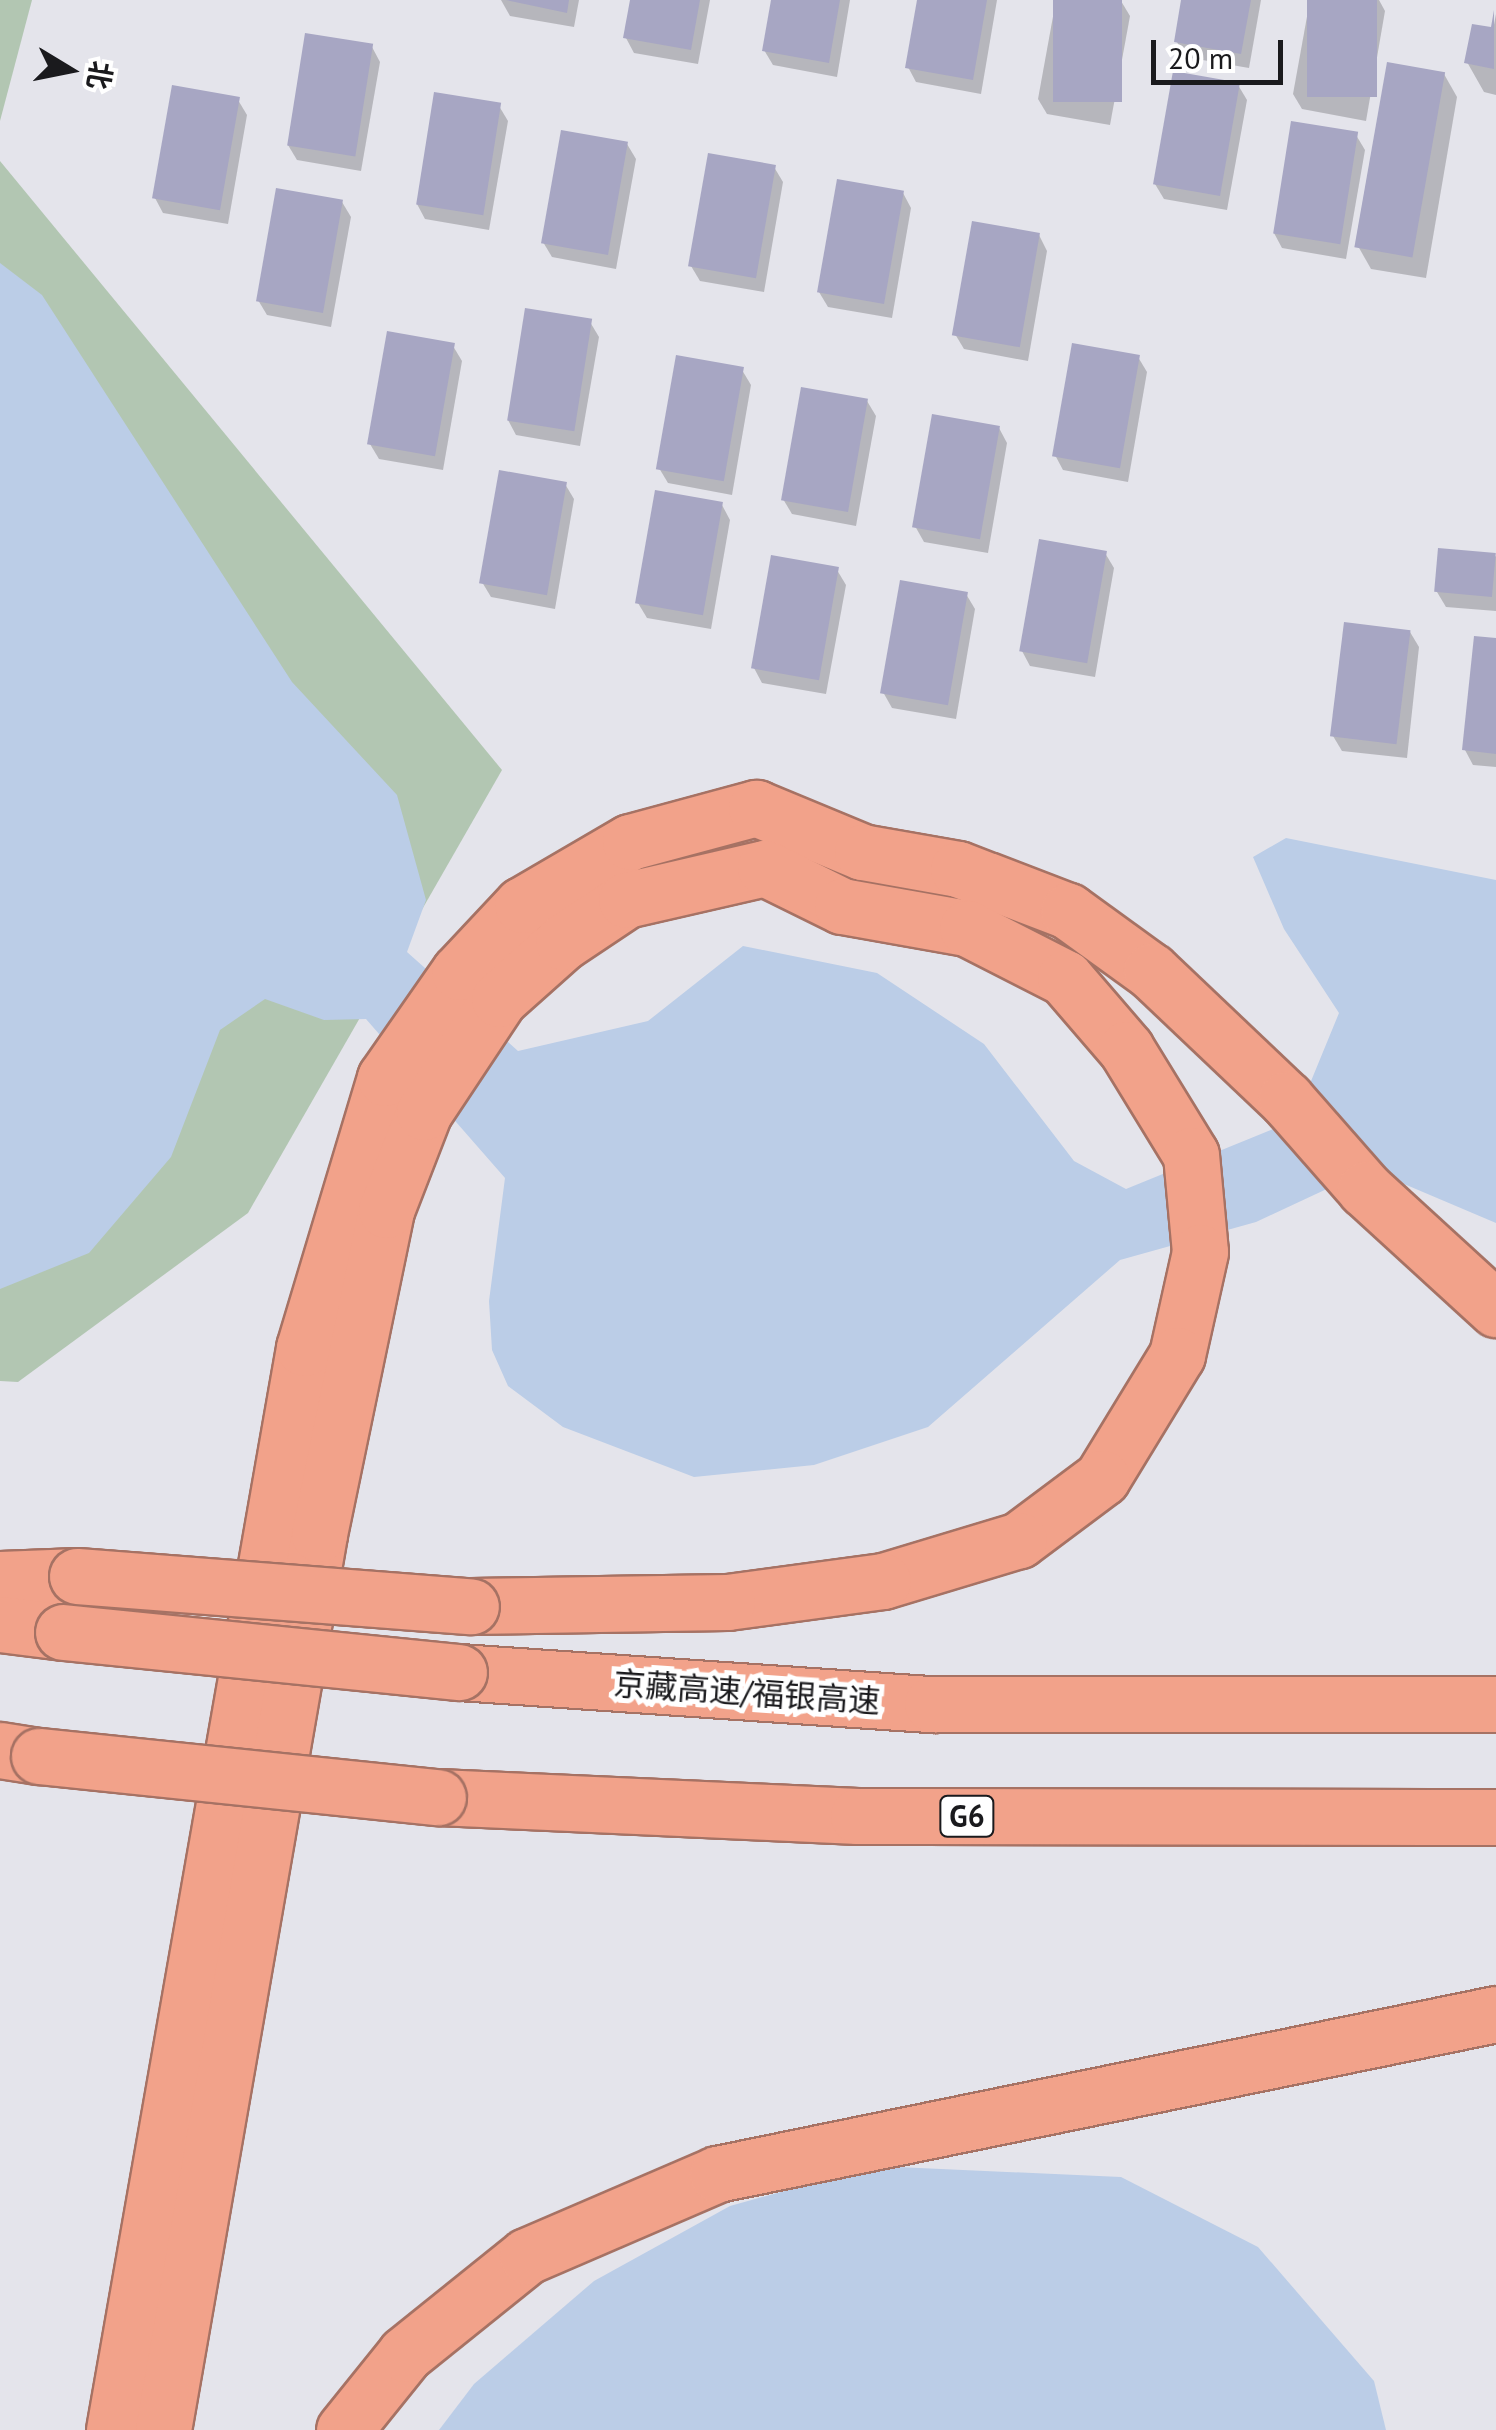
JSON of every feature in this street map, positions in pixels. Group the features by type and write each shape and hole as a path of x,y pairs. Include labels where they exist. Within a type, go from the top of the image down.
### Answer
{"highway":[{"path":"114,2430 304,1348 405,1095 479,986 522,905 630,842 756,808 862,852 958,869 1068,911 1151,971 1286,1099 1365,1189 1496,1309"},
{"path":"0,1578 77,1576 470,1606 727,1602 883,1582 1019,1540 1102,1478 1177,1355 1200,1252 1191,1156 1126,1050 1065,978 967,928 842,906 765,868 626,900 563,942 479,986"},
{"path":"163,2430 319,1534 386,1210 405,1095"},
{"name":"京藏高速/福银高速","path":"0,1624 459,1672 932,1704 1496,1704"},
{"name":"G6","path":"20,1753 438,1797 858,1816 1496,1817"},
{"path":"344,2430 405,2354 527,2256 717,2174 1496,2014"}],"green space":[{"path":"0,0 32,0 0,121"},
{"path":"0,161 502,770 248,1213 18,1382 0,1381"}],"water":[{"path":"0,263 42,295 292,682 397,795 426,900 407,952 518,1051 648,1021 743,946 877,973 984,1044 1074,1161 1126,1189 1295,1120 1339,1013 1284,929 1253,857 1286,838 1496,880 1496,1223 1397,1181 1361,1173 1256,1222 1120,1260 928,1427 814,1465 694,1477 563,1427 508,1386 492,1350 489,1301 505,1178 366,1019 324,1020 265,999 220,1030 171,1157 89,1253 0,1289"},
{"path":"875,2166 1121,2177 1258,2247 1374,2381 1386,2430 439,2430 474,2384 594,2281 730,2206"}],"building":[{"path":"506,0 569,0 567,13"},
{"path":"630,0 700,0 691,50 623,38"},
{"path":"771,0 840,0 829,63 762,51"},
{"path":"917,0 987,0 973,80 905,68"},
{"path":"1053,0 1122,0 1122,102 1053,102"},
{"path":"1181,0 1251,0 1241,54 1174,42"},
{"path":"1307,0 1377,0 1377,97 1307,97"},
{"path":"1494,10 1494,69 1464,63 1472,24 1491,27"},
{"path":"305,33 373,44 355,156 287,146"},
{"path":"1387,62 1445,72 1412,257 1354,247"},
{"path":"1173,71 1240,83 1220,196 1153,184"},
{"path":"172,85 240,97 220,210 152,198"},
{"path":"434,92 501,103 483,215 416,205"},
{"path":"1291,121 1358,132 1340,244 1273,234"},
{"path":"561,130 628,142 608,255 541,243"},
{"path":"708,153 776,165 756,278 688,266"},
{"path":"837,179 904,191 884,304 817,292"},
{"path":"276,188 343,200 323,313 256,301"},
{"path":"972,221 1040,233 1020,347 952,335"},
{"path":"525,308 592,319 574,431 507,421"},
{"path":"387,331 455,343 435,456 367,444"},
{"path":"1072,343 1140,355 1120,468 1052,456"},
{"path":"676,355 744,367 724,481 656,469"},
{"path":"801,387 868,399 848,512 781,500"},
{"path":"932,414 1000,426 980,539 912,527"},
{"path":"499,470 567,482 547,595 479,583"},
{"path":"655,490 723,502 703,615 635,603"},
{"path":"1039,539 1107,551 1087,663 1019,651"},
{"path":"1438,548 1496,553 1492,597 1434,592"},
{"path":"771,555 839,567 819,680 751,668"},
{"path":"900,580 968,592 948,705 880,693"},
{"path":"1344,622 1411,630 1396,744 1330,736"},
{"path":"1474,636 1496,638 1496,754 1462,750"}]}
